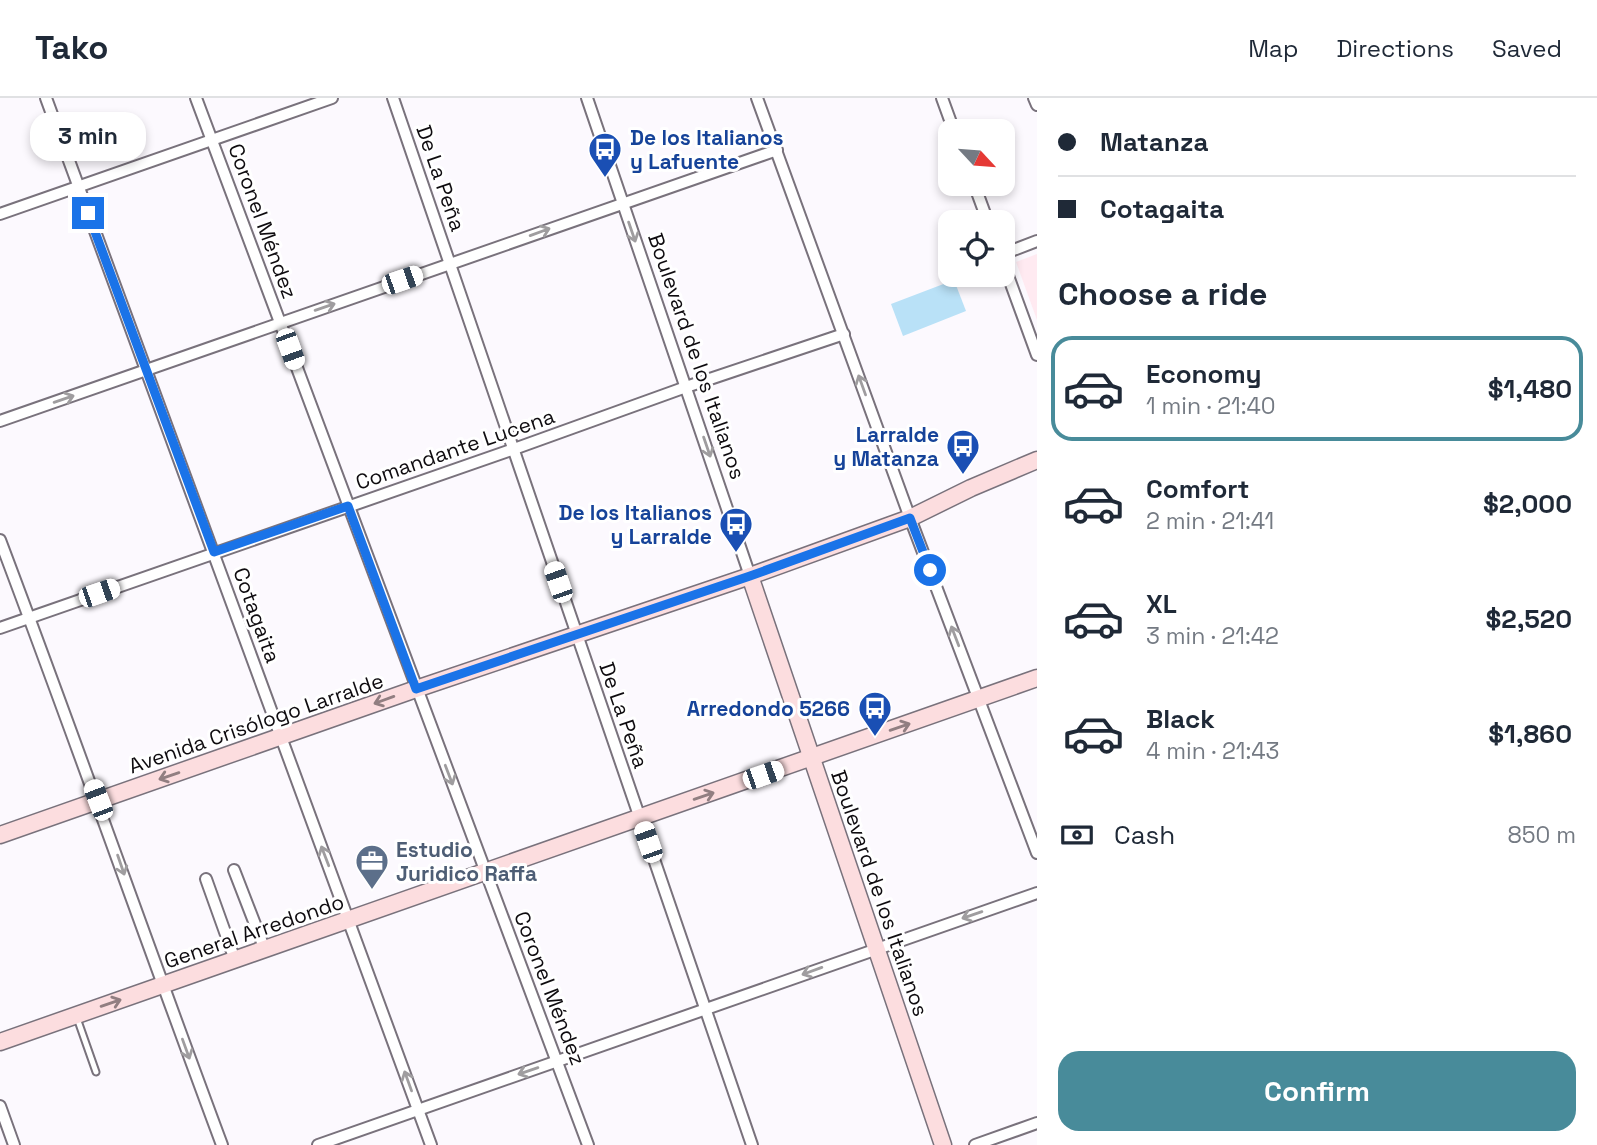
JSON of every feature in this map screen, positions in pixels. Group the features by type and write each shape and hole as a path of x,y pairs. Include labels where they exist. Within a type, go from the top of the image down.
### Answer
{"street":[{"name":"Cotagaita","path":"46,98 431,1145"},
{"name":"Coronel Méndez","path":"196,98 589,1145"},
{"path":"0,214 332,98"},
{"name":"De La Peña","path":"393,98 752,1145"},
{"name":"Boulevard de los Italianos","path":"587,98 943,1145"},
{"path":"757,98 910,518 1037,853"},
{"path":"942,98 950,119"},
{"path":"1034,98 1037,105"},
{"path":"0,421 777,150"},
{"path":"1015,249 1037,241"},
{"path":"1012,287 1037,355"},
{"name":"Comandante Lucena","path":"0,628 844,334"},
{"name":"Avenida Crisólogo Larralde","path":"0,835 416,689 750,576 910,518 1037,460"},
{"path":"0,540 98,800 222,1145"},
{"name":"General Arredondo","path":"0,1042 1037,678"},
{"path":"234,870 265,950"},
{"path":"206,879 235,960"},
{"path":"318,1145 1037,893"},
{"path":"0,1106 14,1145"},
{"path":"975,1145 1037,1123"}],"lane":[{"path":"76,1015 96,1072"}],"shaded area":[{"path":"1037,254 1037,320 1016,262"}],"water":[{"path":"938,286 957,287 966,311 903,336 891,304"}],"place":[{"name":"De los Italianos y Lafuente","path":"605,179"},
{"name":"Larralde y Matanza","path":"963,476"},
{"name":"De los Italianos y Larralde","path":"736,554"},
{"name":"Arredondo 5266","path":"875,738"},
{"name":"Estudio Juridico Raffa","path":"372,891"}],"route":[{"path":"88,213 214,552 348,506 416,689 750,576 910,518 930,570"}]}
